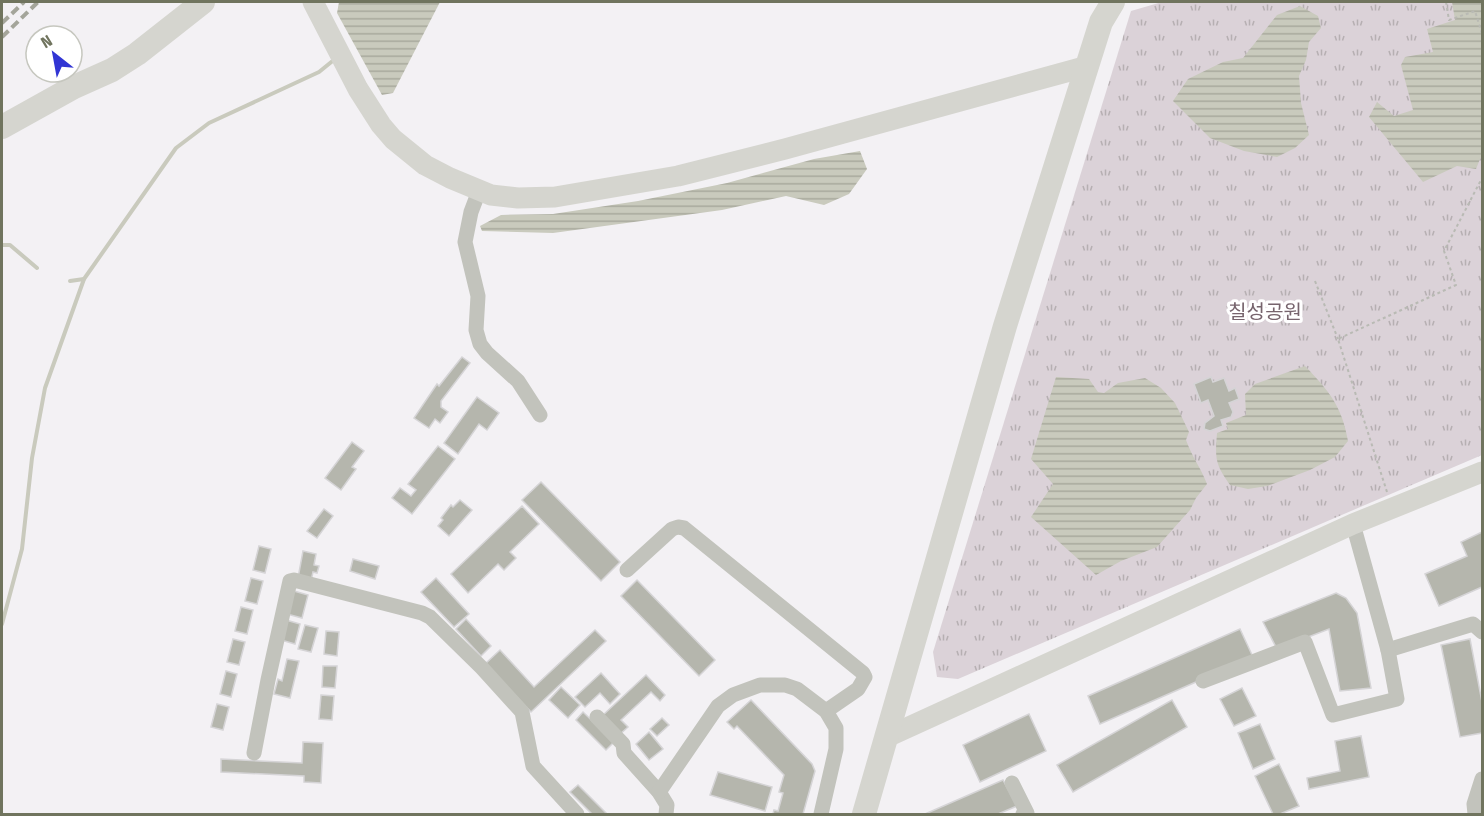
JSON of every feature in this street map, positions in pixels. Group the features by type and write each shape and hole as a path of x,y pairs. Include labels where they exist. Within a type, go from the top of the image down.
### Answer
{"main road":[{"path":"2,127 74,87 112,70 137,54 203,2"},
{"path":"864,814 1005,326 1101,22 1113,2"}],"street":[{"path":"313,2 358,89 381,125 393,139 425,165 479,191 518,198 555,197 678,176 1088,66"},
{"path":"479,191 471,212 465,242 477,296 476,330 480,344 518,381 540,415"},
{"path":"887,737 1353,524 1482,472"},
{"path":"1203,681 1305,642 1333,715 1397,699 1388,651 1353,524"},
{"path":"627,570 672,529 684,528 863,673 865,677 863,684 826,711"},
{"path":"254,753 290,581 294,580 430,617 482,668 522,712 533,766 577,814"},
{"path":"1388,651 1473,624 1482,632"},
{"path":"659,792 718,706 733,695 760,685 785,685 797,689 826,711 836,728 837,740 820,814"},
{"path":"597,717 623,744 624,753 659,792 667,805 666,814"},
{"path":"1475,814 1474,804 1482,779"},
{"path":"1012,783 1027,813 1023,814"}],"path":[{"path":"1446,2 1449,20 1475,11 1482,34"},
{"path":"1338,339 1456,285 1444,251 1482,178"},
{"path":"1315,281 1338,339 1388,495"}],"green space":[{"name":"칠성공원","path":"1162,2 1482,2 1482,455 958,679 937,677 933,652 1131,11"}],"shaded area":[{"path":"339,2 440,2 393,93 382,95 337,13"},
{"path":"1452,2 1482,2 1482,154 1476,169 1457,166 1423,182 1369,117 1377,102 1394,116 1413,110 1401,65 1405,57 1433,52 1427,29 1455,20"},
{"path":"1300,6 1318,16 1321,28 1309,42 1306,60 1299,76 1301,103 1309,135 1295,148 1277,157 1244,151 1210,138 1173,101 1188,79 1223,62 1243,58 1277,15"},
{"path":"860,151 867,169 849,194 824,205 786,196 722,210 553,233 482,231 480,226 501,215 553,214 638,201 727,183 814,159"},
{"path":"1305,366 1321,383 1338,408 1348,441 1335,457 1310,470 1267,486 1248,489 1230,485 1217,461 1217,433 1228,429 1226,423 1246,415 1245,394 1255,384"},
{"path":"1056,377 1089,379 1098,392 1104,393 1118,383 1145,378 1161,388 1175,403 1189,432 1186,440 1207,484 1190,510 1157,547 1121,561 1096,575 1031,517 1053,484 1031,459"}],"building":[{"path":"462,357 470,363 441,401 441,407 448,412 440,423 435,419 429,428 414,418 437,384 439,386"},
{"path":"1211,377 1213,382 1224,378 1229,391 1235,388 1239,399 1229,403 1233,412 1231,417 1221,420 1223,426 1210,431 1204,429 1205,423 1214,416 1208,400 1201,403 1194,384"},
{"path":"477,397 499,413 487,430 479,424 458,454 444,443"},
{"path":"352,442 364,451 352,467 356,469 341,490 325,478"},
{"path":"438,446 455,459 412,514 392,498 400,488 411,496 416,490 408,484"},
{"path":"541,482 620,562 601,581 522,500"},
{"path":"460,500 472,510 449,536 438,526 451,505 453,507"},
{"path":"522,506 539,524 510,552 516,558 504,570 498,564 468,593 451,574"},
{"path":"324,509 333,516 317,538 307,531"},
{"path":"1482,532 1482,587 1439,606 1425,574 1467,556 1461,542"},
{"path":"259,546 271,549 265,573 253,570"},
{"path":"303,551 316,554 314,565 319,566 317,573 313,572 311,581 298,578"},
{"path":"353,559 379,566 375,579 350,571"},
{"path":"251,578 263,581 257,604 245,601"},
{"path":"436,578 469,614 454,627 421,592"},
{"path":"637,580 715,660 699,676 621,596"},
{"path":"294,591 308,595 302,618 287,614"},
{"path":"1336,593 1346,598 1357,613 1371,688 1340,691 1329,629 1277,649 1263,622"},
{"path":"241,607 253,610 247,634 235,631"},
{"path":"466,619 491,646 481,656 456,629"},
{"path":"286,620 300,624 295,644 281,640"},
{"path":"305,625 318,628 311,652 298,649"},
{"path":"1240,629 1253,657 1100,724 1088,696"},
{"path":"595,630 606,641 531,712 485,664 500,650 534,687"},
{"path":"326,631 339,632 337,656 324,654"},
{"path":"233,639 245,642 239,665 227,662"},
{"path":"1470,639 1482,702 1482,733 1460,737 1441,645"},
{"path":"287,659 299,661 290,698 274,694 278,679 282,681"},
{"path":"323,666 337,666 335,688 322,687"},
{"path":"226,671 237,674 231,697 220,694"},
{"path":"601,673 620,694 610,704 600,693 585,707 575,697"},
{"path":"646,675 665,695 660,701 651,692 621,720 628,727 619,735 602,716"},
{"path":"561,687 580,705 568,718 549,700"},
{"path":"1242,688 1256,716 1234,726 1220,699"},
{"path":"321,695 334,696 332,720 319,719"},
{"path":"751,700 812,764 815,771 803,814 773,814 774,810 778,811 783,793 779,792 784,775 737,726 734,729 727,722"},
{"path":"1172,700 1187,727 1073,792 1057,765"},
{"path":"217,704 229,707 223,730 211,727"},
{"path":"583,712 614,742 606,750 576,720"},
{"path":"1029,714 1046,751 980,782 963,745"},
{"path":"662,718 669,725 657,736 650,729"},
{"path":"1260,724 1275,759 1253,769 1238,733"},
{"path":"649,732 663,749 649,760 636,744"},
{"path":"1361,736 1369,777 1309,789 1307,778 1340,771 1335,741"},
{"path":"303,742 323,743 321,783 304,782 304,776 221,772 221,759 302,763"},
{"path":"1279,764 1299,806 1280,814 1273,814 1255,776"},
{"path":"718,772 772,787 765,811 710,795"},
{"path":"1003,780 1017,806 998,814 925,814"},
{"path":"578,785 607,814 592,814 570,792"}],"waterway":[{"path":"2,624 22,549 32,458 45,388 84,279 176,148 209,123 319,72 335,59"},
{"path":"2,245 10,245 37,268"},
{"path":"70,281 84,279"}],"railway":[{"path":"2,23 24,2"},
{"path":"2,37 38,2"}]}
